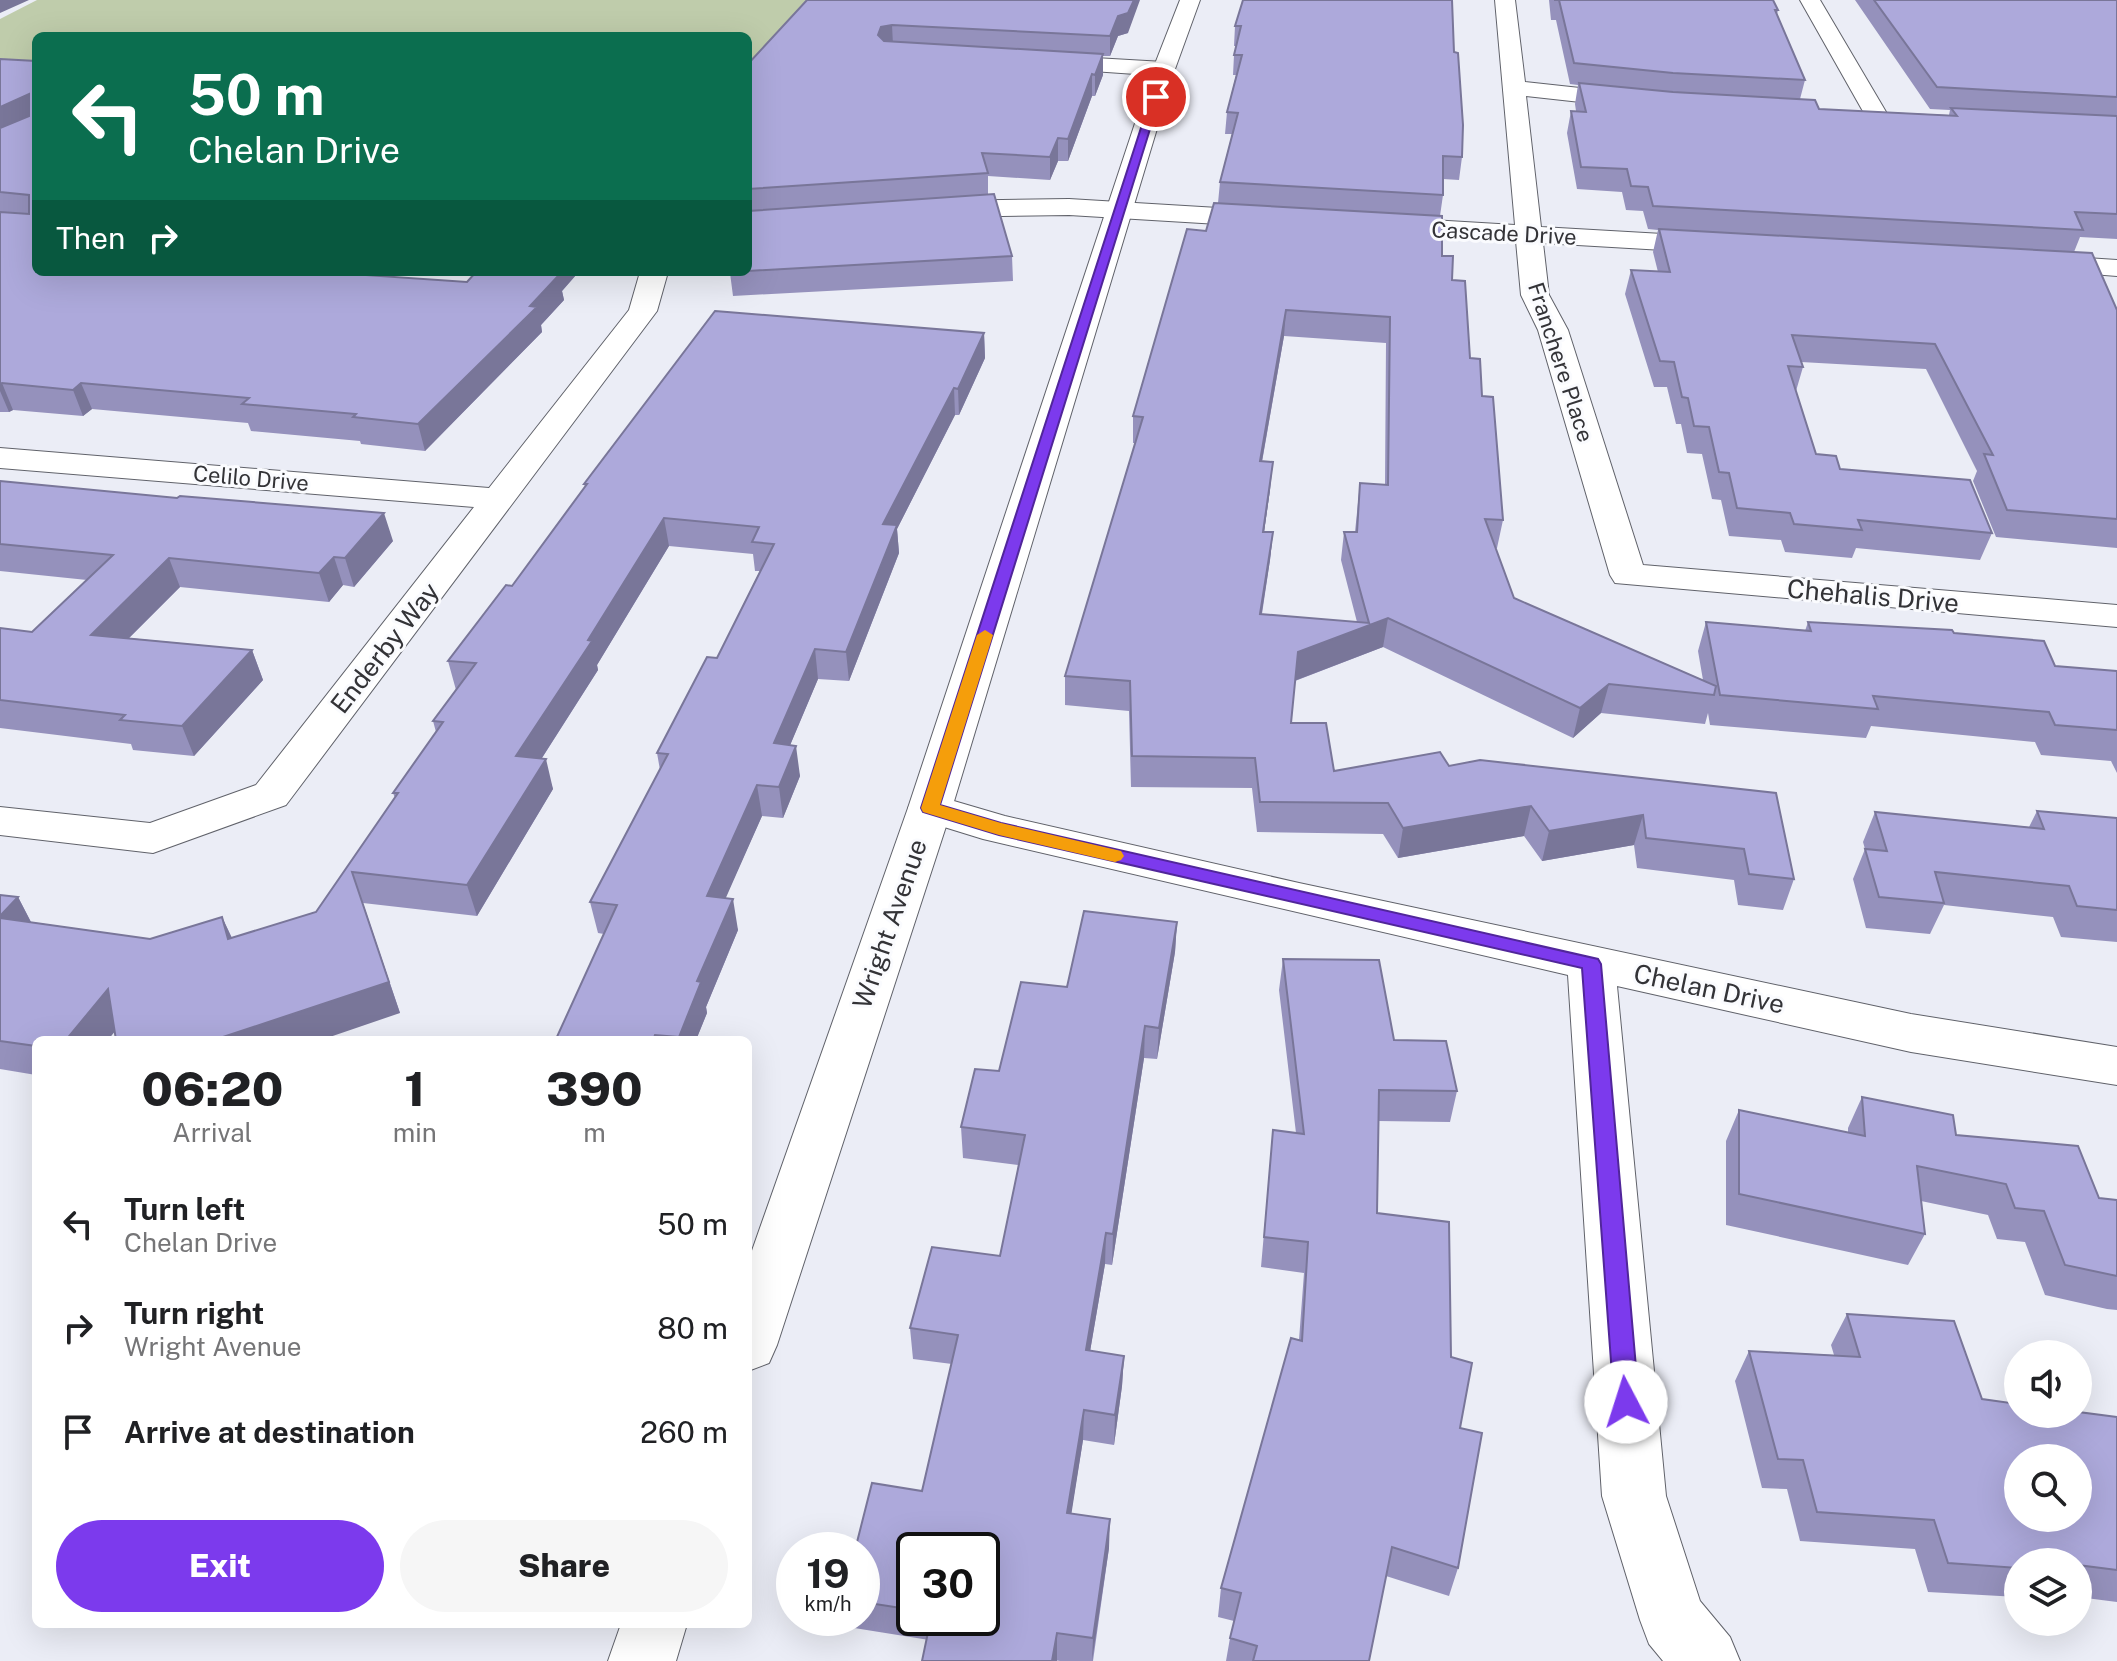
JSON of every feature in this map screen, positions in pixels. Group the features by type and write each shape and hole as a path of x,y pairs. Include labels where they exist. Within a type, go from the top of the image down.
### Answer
{"street":[{"name":"Wright Avenue","path":"752,1333 930,808 1164,69 1190,0"},
{"name":"Franchere Place","path":"1505,0 1535,295 1553,330 1628,575"},
{"path":"1810,0 1885,117 1847,115"},
{"path":"1028,61 1164,69"},
{"path":"1513,88 1652,102"},
{"path":"910,211 968,207 1121,210 1299,221"},
{"name":"Cascade Drive","path":"1362,224 1737,246"},
{"path":"2022,262 2117,268"},
{"name":"Enderby Way","path":"0,821 153,838 271,795 643,311 653,276"},
{"name":"Celilo Drive","path":"0,458 501,499"},
{"name":"Chehalis Drive","path":"1628,575 2117,616"},
{"name":"Chelan Drive","path":"930,808 999,829 1591,964 1911,1033 2117,1066"},
{"path":"1591,964 1634,1496 1673,1620 1706,1661"},
{"path":"642,1661 653,1628"}],"green space":[{"path":"37,0 820,0 752,76 752,32 32,32 32,73 0,71 0,19"}],"building":[{"path":"807,0 1134,0 1128,13 1118,16 1110,36 892,25 881,27 878,35 884,41 1103,54 1095,75 1092,74 1068,139 1058,138 1050,157 982,153 988,173 752,189 752,60"},
{"path":"1243,0 1452,0 1454,52 1458,53 1463,125 1462,157 1443,156 1443,195 1220,182 1238,113 1227,112 1242,55 1234,55 1241,26 1235,26"},
{"path":"1559,0 1773,0 1805,80 1673,73 1574,63"},
{"path":"1874,0 2117,0 2117,97 1937,87"},
{"path":"0,59 32,61 32,276 379,276 467,282 472,276 558,276 530,306 537,307 418,424 353,417 356,414 242,404 249,398 81,383 73,390 0,385 0,212 29,214 29,195 0,192 0,128 29,116 29,94 0,107"},
{"path":"1579,83 1815,100 1819,109 1957,116 1951,108 2117,116 2117,214 2075,212 2083,230 1653,206 1648,187 1631,186 1627,169 1581,167 1571,111 1586,112"},
{"path":"994,194 1012,256 752,271 752,211"},
{"path":"1214,203 1442,216 1442,256 1453,256 1452,280 1465,281 1470,358 1480,359 1482,396 1493,397 1503,520 1485,519 1514,598 1716,686 1714,695 1609,684 1580,708 1388,618 1298,652 1291,723 1326,723 1334,771 1440,752 1449,766 1480,760 1776,793 1794,879 1749,874 1744,849 1646,838 1643,815 1549,831 1531,806 1403,828 1388,803 1260,802 1255,758 1132,756 1130,681 1065,676 1143,417 1133,416 1187,229 1206,231","holes":["1286,310 1390,317 1388,485 1360,483 1357,532 1344,532 1369,623 1260,614 1273,532 1263,532 1273,462 1260,461"]},
{"path":"1659,229 2092,253 2117,310 2117,519 2007,510 1984,454 1993,455 1935,344 1792,335 1803,367 1788,366 1816,454 1836,456 1840,469 1970,480 1992,533 1858,520 1862,530 1794,524 1790,513 1737,508 1729,473 1719,472 1709,427 1694,426 1688,398 1682,397 1674,362 1660,361 1631,270 1670,272"},
{"path":"715,311 984,333 958,389 954,388 883,524 897,525 846,652 815,649 774,743 796,746 779,787 757,785 707,896 733,899 697,981 701,982 679,1036 557,1036 617,905 590,902 668,754 657,753 707,657 717,658 774,544 752,542 759,527 664,518 588,640 592,641 516,756 546,759 467,885 352,872 389,982 226,1036 115,1036 108,989 69,1036 32,1036 32,1045 0,1041 0,918 150,939 222,917 228,939 316,912 443,722 433,721 476,663 448,661 506,585 512,586 587,484 584,484"},
{"path":"0,481 384,513 345,558 334,557 319,573 169,558 91,635 252,650 182,726 120,720 125,715 0,700 0,628 32,632 113,555 0,544"},
{"path":"1706,622 1811,631 1808,622 1952,630 1954,633 2044,641 2055,666 2117,671 2117,730 2055,725 2049,712 1873,696 1878,709 1720,695"},
{"path":"2037,811 2117,818 2117,910 2077,906 2069,886 1935,872 1944,903 1879,897 1865,849 1887,851 1875,812 2044,829"},
{"path":"0,895 18,897 0,916"},
{"path":"1084,911 1177,922 1159,1028 1145,1026 1113,1234 1106,1233 1086,1350 1124,1356 1115,1415 1084,1410 1067,1513 1110,1519 1093,1638 1057,1633 1052,1661 922,1661 927,1636 1000,1636 1000,1532 896,1532 896,1607 880,1605 880,1532 860,1532 872,1483 922,1491 958,1335 910,1328 932,1247 1000,1256 1025,1135 961,1127 975,1069 999,1071 1021,982 1067,987"},
{"path":"1283,959 1379,960 1394,1040 1446,1041 1457,1091 1379,1090 1377,1213 1449,1222 1451,1357 1472,1363 1460,1428 1482,1433 1458,1568 1392,1547 1369,1661 1253,1661 1257,1646 1230,1638 1241,1593 1221,1588 1291,1338 1302,1341 1308,1242 1264,1237 1273,1130 1304,1134"},
{"path":"1862,1097 1953,1115 1956,1135 2078,1146 2099,1198 2117,1200 2117,1276 2065,1265 2044,1211 2015,1208 2006,1184 1917,1166 1925,1234 1739,1194 1739,1110 1865,1136"},
{"path":"1847,1314 1954,1321 1982,1399 2004,1402 2004,1428 2092,1428 2092,1414 2117,1417 2117,1570 2092,1567 2092,1548 2004,1548 2004,1567 1948,1563 1934,1520 1817,1512 1803,1460 1778,1459 1749,1351 1860,1357"}],"slow traffic":[{"path":"985,635 930,808 999,829 1115,856"}],"route":[{"path":"1156,97 930,808 999,829 1591,964 1626,1402"}]}
